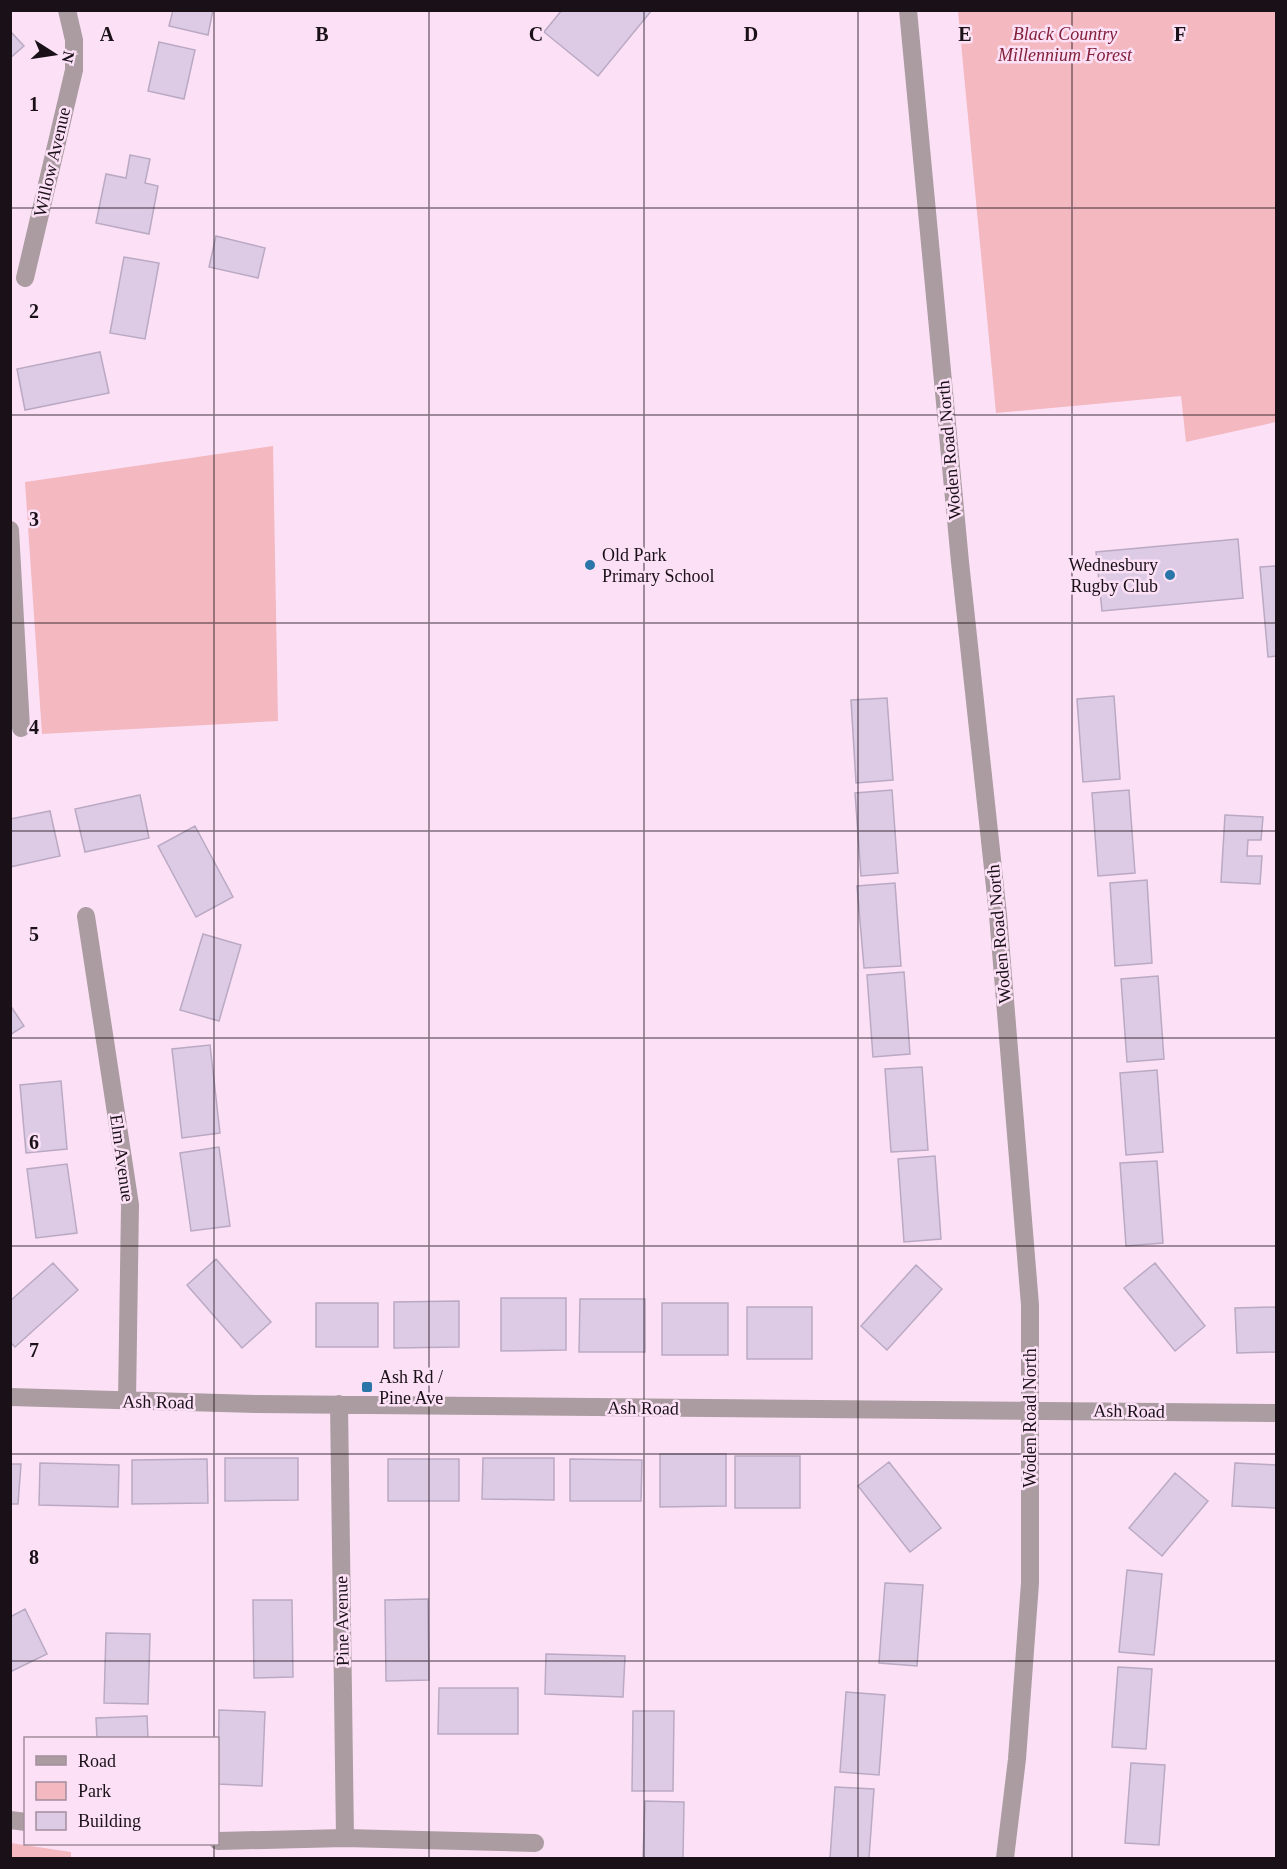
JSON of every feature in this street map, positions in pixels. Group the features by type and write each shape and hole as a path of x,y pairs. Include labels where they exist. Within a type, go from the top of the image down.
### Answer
{"street":[{"name":"Willow Avenue","path":"25,278 74,70 74,40 68,10"},
{"name":"Woden Road North","path":"908,10 960,562 998,915 1030,1305 1030,1583 1017,1759 1005,1858"},
{"path":"10,530 13,625 21,728"},
{"name":"Elm Avenue","path":"86,916 130,1204 127,1401"},
{"name":"Ash Road","path":"10,1397 339,1404 1276,1413"},
{"name":"Pine Avenue","path":"339,1404 345,1838"},
{"path":"219,1841 345,1838 535,1843"}],"green space":[{"name":"Black Country Millennium Forest","path":"958,11 1276,11 1276,422 1186,442 1181,396 996,413"},
{"path":"273,446 278,721 42,734 25,482"},
{"path":"11,1843 71,1852 71,1858 11,1858"}],"building":[{"path":"173,10 213,10 208,35 169,26"},
{"path":"562,10 652,10 598,76 544,32"},
{"path":"10,31 24,46 10,58"},
{"path":"159,42 195,50 184,99 148,91"},
{"path":"130,155 150,159 145,183 158,186 149,234 96,223 106,174 126,178"},
{"path":"216,236 265,248 258,278 209,267"},
{"path":"124,257 159,263 145,339 110,333"},
{"path":"100,352 109,393 25,410 17,369"},
{"name":"Wednesbury Rugby Club","path":"1238,539 1243,598 1102,611 1096,552"},
{"path":"1276,566 1276,656 1268,657 1260,567"},
{"path":"1114,696 1120,779 1083,782 1077,699"},
{"path":"887,698 893,780 856,783 851,700"},
{"path":"892,790 898,873 861,876 855,793"},
{"path":"1129,790 1135,873 1098,876 1092,793"},
{"path":"140,795 149,838 85,852 75,809"},
{"path":"50,811 60,856 10,867 10,819"},
{"path":"1225,815 1263,817 1261,840 1248,840 1247,856 1262,856 1260,884 1221,882"},
{"path":"195,826 233,897 196,917 158,846"},
{"path":"1147,880 1152,963 1115,966 1110,883"},
{"path":"895,883 901,966 864,968 857,886"},
{"path":"203,934 241,945 219,1021 180,1010"},
{"path":"904,972 910,1054 873,1057 867,975"},
{"path":"1158,976 1164,1059 1127,1062 1121,979"},
{"path":"10,1005 24,1026 10,1035"},
{"path":"210,1045 220,1133 182,1138 172,1049"},
{"path":"922,1067 928,1150 891,1152 885,1069"},
{"path":"1157,1070 1163,1152 1126,1155 1120,1073"},
{"path":"61,1081 67,1149 26,1153 20,1085"},
{"path":"219,1147 230,1226 191,1231 180,1153"},
{"path":"935,1156 941,1239 904,1242 898,1159"},
{"path":"1157,1161 1163,1243 1126,1246 1120,1163"},
{"path":"67,1164 77,1233 36,1238 27,1169"},
{"path":"216,1259 271,1322 242,1348 187,1285"},
{"path":"53,1263 78,1290 15,1347 10,1342 10,1301"},
{"path":"1155,1263 1205,1326 1175,1351 1124,1288"},
{"path":"916,1265 942,1289 887,1350 861,1326"},
{"path":"501,1298 566,1298 566,1350 501,1351"},
{"path":"580,1299 645,1299 645,1352 579,1352"},
{"path":"459,1301 459,1347 394,1348 394,1302"},
{"path":"316,1303 378,1303 378,1347 316,1347"},
{"path":"662,1303 728,1303 728,1355 662,1355"},
{"path":"747,1307 812,1307 812,1359 747,1359"},
{"path":"1276,1307 1276,1352 1237,1353 1235,1308"},
{"path":"660,1454 726,1454 726,1506 660,1507"},
{"path":"735,1456 800,1456 800,1508 735,1508"},
{"path":"225,1458 298,1458 298,1500 225,1501"},
{"path":"483,1458 554,1458 554,1500 482,1499"},
{"path":"207,1459 208,1503 132,1504 132,1460"},
{"path":"388,1459 459,1459 459,1501 388,1501"},
{"path":"570,1459 642,1460 641,1501 570,1501"},
{"path":"889,1462 941,1528 910,1552 858,1486"},
{"path":"40,1463 119,1465 118,1507 39,1505"},
{"path":"1235,1463 1276,1465 1276,1508 1232,1506"},
{"path":"10,1464 21,1464 18,1504 10,1504"},
{"path":"1175,1473 1208,1501 1162,1556 1129,1528"},
{"path":"1127,1570 1162,1574 1154,1655 1119,1652"},
{"path":"885,1583 923,1585 917,1666 879,1663"},
{"path":"428,1599 429,1680 386,1681 385,1600"},
{"path":"253,1600 292,1600 293,1677 254,1678"},
{"path":"25,1609 47,1654 10,1672 10,1617"},
{"path":"106,1633 150,1634 148,1704 104,1703"},
{"path":"546,1654 625,1656 623,1697 545,1694"},
{"path":"1118,1667 1152,1669 1146,1749 1112,1747"},
{"path":"439,1688 518,1688 518,1734 438,1734"},
{"path":"846,1692 885,1695 879,1775 840,1772"},
{"path":"219,1710 265,1712 262,1786 219,1784"},
{"path":"633,1711 674,1711 673,1791 632,1791"},
{"path":"147,1716 148,1737 97,1737 96,1718"},
{"path":"1131,1763 1165,1765 1159,1845 1125,1843"},
{"path":"835,1787 874,1789 869,1858 830,1858"},
{"path":"645,1801 684,1802 683,1858 643,1858"}],"place":[{"name":"Old Park Primary School","path":"590,565"},
{"name":"Wednesbury Rugby Club","path":"1170,575"},
{"name":"Ash Rd / Pine Ave","path":"367,1387"}]}
